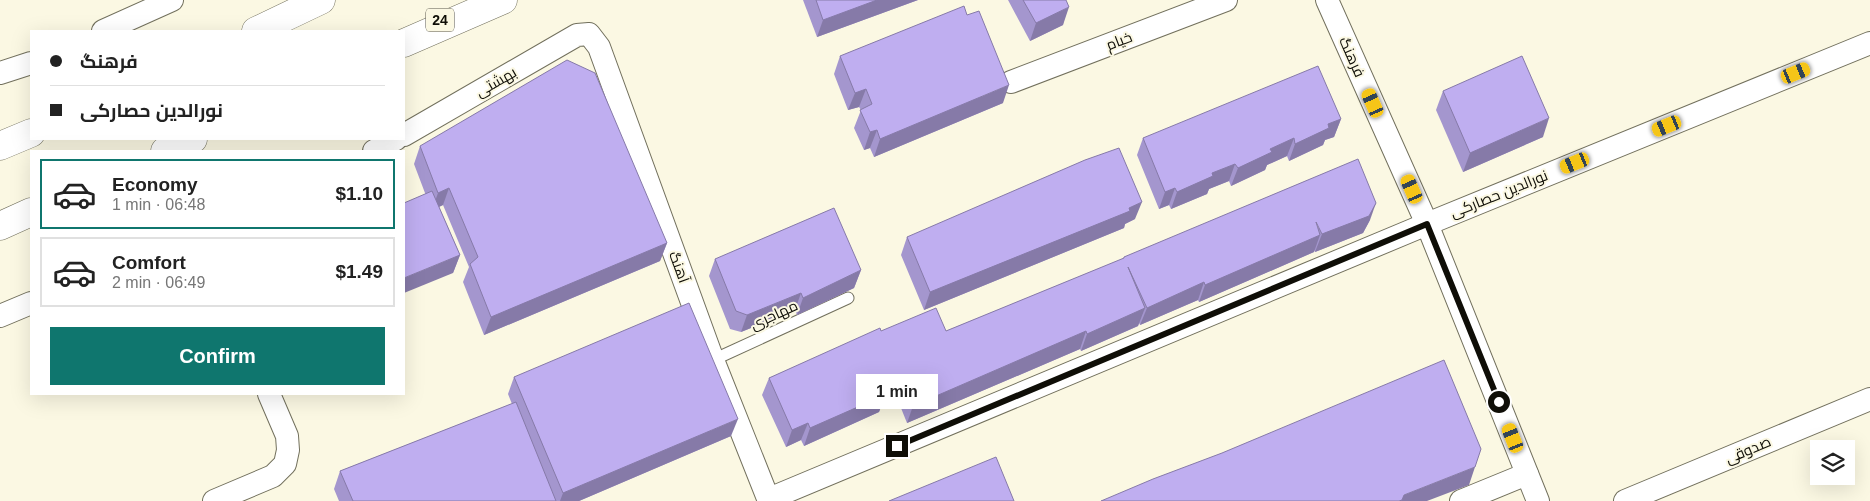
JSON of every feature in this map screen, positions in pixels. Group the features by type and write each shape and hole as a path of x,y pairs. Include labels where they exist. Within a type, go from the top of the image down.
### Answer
{"highway":[{"path":"258,30 321,0"},
{"name":"24","path":"405,41 475,0"},
{"path":"405,42 503,0"},
{"path":"0,146 30,133"},
{"path":"167,150 191,140"},
{"path":"0,226 30,212"}],"street":[{"path":"105,30 172,0"},
{"name":"خیام","path":"1011,82 1226,0"},
{"name":"فرهنگ","path":"1327,0 1427,224 1538,501"},
{"name":"بهشتی","path":"405,133 577,35 589,34"},
{"name":"آهنگ","path":"589,34 599,47 713,360 769,500"},
{"name":"نورالدین حصارکی","path":"769,500 1427,224 1870,42"},
{"path":"0,73 30,64"},
{"path":"376,150 394,140"},
{"path":"0,316 30,304"},
{"path":"214,501 273,476 285,464 288,450 287,436 269,395"},
{"name":"صدوقی","path":"1625,501 1870,399"},
{"path":"1461,501 1527,474"}],"lane":[{"name":"مهاجری","path":"713,360 848,298"}],"building":[{"path":"816,0 877,0 823,20"},
{"path":"1023,0 1066,0 1069,7 1036,23"},
{"path":"964,6 967,15 979,11 1009,85 880,139 877,130 870,132 860,110 872,104 866,89 855,93 840,56"},
{"path":"1522,56 1549,118 1470,153 1443,91"},
{"path":"567,60 595,73 667,243 491,317 470,264 478,257 449,188 438,193 420,146"},
{"path":"1318,66 1341,119 1328,124 1329,128 1295,144 1294,138 1270,149 1272,152 1238,168 1235,164 1212,173 1213,176 1177,192 1175,188 1165,192 1143,138"},
{"path":"1119,148 1142,202 1129,208 1130,211 930,292 907,237 1085,160"},
{"path":"1358,159 1376,203 1369,216 1322,234 1316,222 1320,235 1205,285 1204,282 1147,308 1128,267 1145,308 1087,334 1086,331 913,406 903,380 883,389 885,395 810,428 808,423 792,430 769,378 880,328 881,331 936,308 946,331"},
{"path":"432,191 460,255 405,278 405,203"},
{"path":"834,208 861,270 803,298 801,293 747,315 736,311 715,259"},
{"path":"689,303 738,419 563,493 514,377"},
{"path":"1444,360 1481,449 1475,467 1404,495 1402,500 1101,501 1222,453"},
{"path":"516,402 556,501 353,501 340,471"},
{"path":"996,457 1014,501 889,501"}],"route":[{"path":"897,446 1427,224 1499,402"}]}
